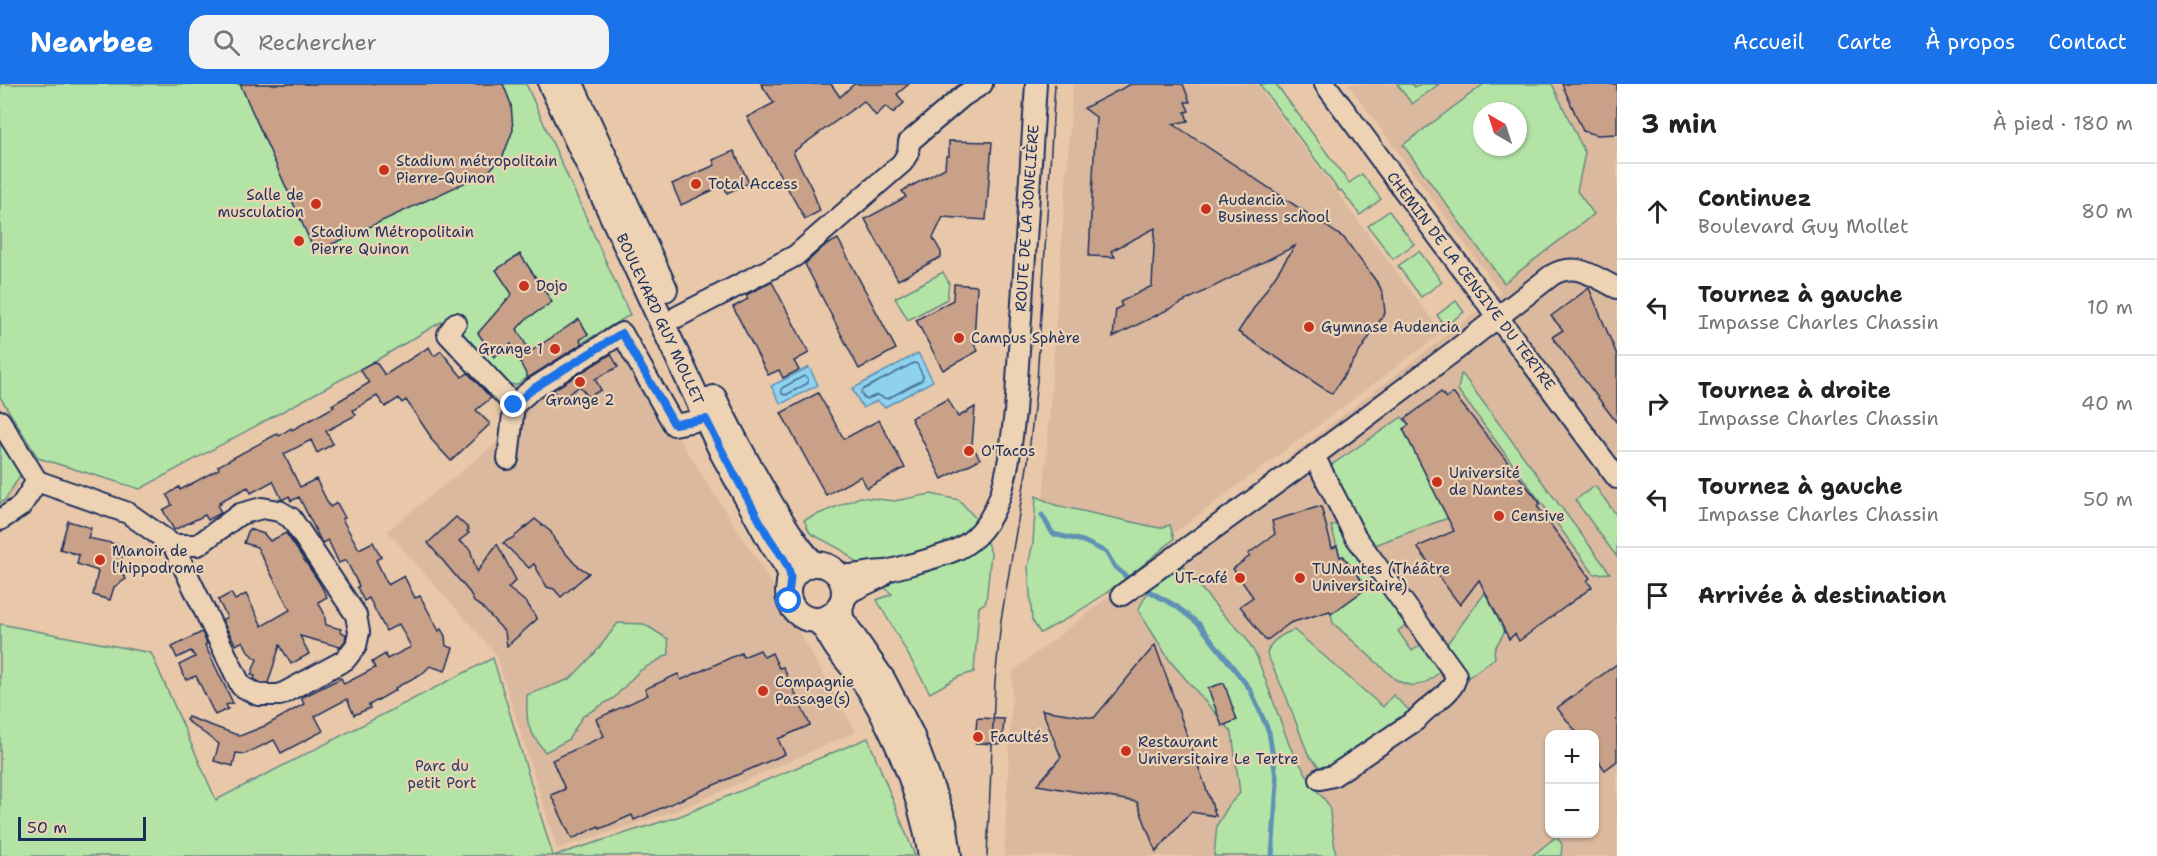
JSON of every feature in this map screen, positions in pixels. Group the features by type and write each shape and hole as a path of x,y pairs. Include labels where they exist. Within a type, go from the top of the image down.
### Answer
{"main road":[{"name":"BOULEVARD GUY MOLLET","path":"551,84 706,419 739,485 787,566 791,577 789,582"},
{"name":"BOULEVARD GUY MOLLET","path":"572,84 717,405 786,527 807,558 827,569"},
{"path":"841,602 830,616 817,620 805,618 793,608 788,597 789,582 802,568 827,569 843,586 841,619 883,680 911,734 944,822 950,856"},
{"path":"817,620 823,625 832,641 868,689 890,730 920,804 931,856"}],"street":[{"path":"677,317 795,256 902,163 908,153 909,142 963,96 982,84"},
{"name":"ROUTE DE LA JONELIÈRE","path":"827,569 850,576 887,571 957,549 977,534 993,512 1009,464 1016,401 1036,84"},
{"name":"CHEMIN DE LA CENSIVE DU TERTRE","path":"1325,84 1617,478"},
{"path":"1122,595 1314,456 1562,270 1573,268 1580,270 1617,288"},
{"path":"456,323 448,334 514,405"},
{"path":"508,459 514,405 531,390 622,333 674,424 706,419"},
{"path":"0,421 37,482 128,513 173,545 241,686 258,695 279,695 345,660 356,646 359,632 356,615 291,518 279,511 262,508 240,514 198,545 173,545"},
{"path":"1314,456 1354,536 1456,675 1453,686 1423,711 1416,720 1333,776 1320,779"},
{"path":"0,520 21,506 37,482"},
{"name":"ROUTE DE LA JONELIÈRE","path":"841,602 852,591 880,578 887,571"}],"shaded area":[{"name":"Audencia Business school","path":"1073,84 1256,84 1442,333 1146,554 1042,515"},
{"name":"Université de Nantes","path":"1348,84 1617,84 1617,856 1004,856 1013,671 1501,293"},
{"path":"617,343 766,574 856,732 678,810 557,849 496,654 387,531 504,437 503,416"},
{"path":"0,436 24,475 8,502 0,507"}],"green space":[{"name":"Stadium Métropolitain Pierre Quinon","path":"0,84 526,84 630,315 516,385 497,382 441,322 375,361 140,489 38,458 0,397"},
{"path":"1276,84 1349,183 1362,174 1381,199 1360,215 1341,190 1339,191 1260,85"},
{"path":"1397,84 1412,84 1415,87 1420,84 1439,84 1412,104"},
{"path":"1484,84 1552,84 1585,153 1577,191 1594,214 1504,283 1403,145"},
{"path":"1389,211 1414,244 1393,259 1368,226"},
{"path":"1419,251 1442,282 1421,297 1398,266"},
{"path":"943,272 949,283 947,299 908,320 895,298"},
{"path":"1456,301 1464,312 1445,326 1437,315"},
{"path":"1461,374 1610,573 1594,574 1458,390"},
{"path":"1402,417 1409,425 1403,429 1448,518 1369,547 1330,466"},
{"path":"0,443 21,474 5,500 0,503"},
{"path":"1595,486 1617,516 1617,557 1575,500"},
{"path":"931,494 959,500 979,522 991,553 986,602 979,607 974,672 958,677 930,693 877,600 892,594 842,550 810,533 804,520 860,497 894,501"},
{"path":"1036,496 1055,505 1159,528 1170,525 1174,539 1110,590 1076,613 1040,633 1032,620 1028,566 1033,543"},
{"path":"1341,522 1408,623 1398,631 1412,651 1422,644 1440,668 1437,674 1426,682 1413,685 1404,684 1395,679 1333,623 1331,614 1366,588 1344,556 1340,557 1331,526"},
{"path":"1183,567 1220,611 1245,636 1257,657 1290,747 1312,784 1329,805 1336,856 1214,856 1217,825 1229,805 1240,793 1232,732 1170,661 1138,610 1157,576"},
{"path":"1485,593 1505,631 1494,650 1495,658 1466,679 1443,649"},
{"path":"618,623 644,624 668,639 669,654 639,671 614,698 583,716 568,740 545,752 529,726 527,695 570,679 595,653"},
{"name":"Parc du petit Port","path":"0,624 151,653 216,800 493,658 553,856 0,856"},
{"path":"1294,630 1383,707 1393,695 1411,712 1344,763 1325,769 1318,766 1308,754 1267,654 1274,642"},
{"path":"868,738 915,856 553,856 680,816"},
{"path":"1554,838 1558,838 1562,845 1561,856 1532,856"}],"water":[{"path":"918,353 933,381 885,407 877,401 863,408 852,389"},
{"path":"809,367 818,385 781,404 771,386"}],"building":[{"name":"Stadium métropolitain Pierre-Quinon","path":"240,84 503,84 511,104 513,130 503,156 488,172 315,252"},
{"path":"761,84 831,84 840,97 854,84 909,84 897,94 904,103 893,113 886,106 876,116 864,101 793,152 812,189 820,211 805,219 747,117 774,103"},
{"path":"1131,84 1183,84 1190,102 1185,102 1189,111 1185,112 1188,121 1173,124 1344,238 1379,285 1383,294 1385,313 1332,394 1238,332 1295,246 1113,337 1116,309 1122,306 1120,302 1152,286 1155,228 1111,251 1115,257 1089,256 1096,117 1084,108"},
{"path":"1562,84 1617,84 1617,134 1597,135 1583,131"},
{"path":"949,141 992,142 986,220 943,217 933,238 941,252 941,257 898,280 865,219 906,197 902,191 945,168 946,156 949,156"},
{"path":"734,151 749,183 727,193 724,185 681,205 672,184 715,165 713,160"},
{"path":"838,239 896,349 859,369 805,264 823,247"},
{"path":"520,254 552,302 525,320 517,329 530,352 579,319 588,334 580,340 582,344 528,378 511,344 494,357 478,333 512,294 496,270"},
{"path":"772,282 809,353 794,361 799,370 783,378 779,370 768,375 733,307 748,299 746,295"},
{"path":"954,284 977,286 974,343 978,351 943,370 916,320 953,300"},
{"path":"1589,288 1617,355 1617,423 1552,337 1563,330 1551,316"},
{"path":"429,347 434,356 441,351 462,377 468,373 491,398 476,410 490,424 451,461 430,438 406,400 402,403 399,398 385,407 377,396 353,410 356,415 326,431 333,444 317,453 311,440 284,454 300,487 316,479 330,507 337,503 345,518 342,519 359,549 373,542 381,557 376,560 388,585 404,576 415,598 420,596 439,631 441,629 445,636 446,646 453,648 445,671 430,666 423,673 369,705 370,708 354,715 347,699 315,716 323,731 281,753 274,740 245,754 236,753 233,766 214,761 219,744 186,720 188,717 240,736 267,725 304,704 301,698 341,678 344,684 375,668 372,662 385,654 387,659 411,647 399,624 386,631 369,598 364,601 346,560 339,563 328,540 322,543 299,497 291,501 289,496 282,500 273,481 251,493 248,487 219,502 221,513 208,520 205,515 174,530 163,510 172,505 167,495 219,469 218,466 277,434 279,436 291,428 292,430 334,407 332,405 369,383 360,369 375,361 385,375"},
{"name":"Grange 2","path":"611,354 618,367 595,379 601,390 588,397 580,386 560,400 553,390"},
{"name":"Censive","path":"1441,392 1446,398 1453,393 1540,503 1537,506 1590,578 1587,581 1592,587 1519,641 1515,634 1509,639 1479,580 1460,605 1417,547 1454,531 1403,429 1409,425 1405,419"},
{"path":"818,393 844,439 879,420 905,468 867,488 861,476 826,495 781,413"},
{"path":"948,399 958,417 975,407 972,445 980,459 942,479 911,418"},
{"name":"TUNantes (Théâtre Universitaire)","path":"1321,506 1332,548 1337,546 1340,557 1343,556 1367,588 1331,614 1330,611 1290,623 1266,641 1240,606 1253,597 1233,569 1250,556 1248,554 1275,534 1272,521"},
{"path":"456,517 469,529 467,531 469,533 459,541 470,549 477,572 497,544 516,580 508,588 527,603 537,619 507,646 505,632 482,607 474,602 470,593 428,543"},
{"path":"535,519 551,532 555,541 576,565 589,573 561,597 554,589 547,587 534,564 529,568 503,543"},
{"name":"Manoir de l'hippodrome","path":"68,521 91,528 88,538 125,546 119,570 126,579 114,587 110,600 93,595 98,571 77,564 79,555 60,549"},
{"path":"249,529 264,534 270,541 286,533 327,597 318,602 324,613 326,625 341,629 340,632 346,634 345,641 340,647 300,636 309,654 291,664 280,645 268,683 261,683 251,675 257,659 249,653 243,641 236,645 222,620 227,617 218,600 231,593 235,600 246,594 262,626 290,610 257,547 244,543"},
{"path":"202,632 207,644 205,645 233,703 226,705 228,709 215,715 196,676 186,680 179,665 195,657 191,651 177,658 172,647"},
{"name":"Restaurant Universitaire Le Tertre","path":"1155,645 1216,816 1191,812 1156,852 1137,802 1037,785 1061,757 1042,710 1094,718"},
{"path":"760,650 764,657 772,653 779,668 783,667 810,725 778,739 785,754 634,820 632,815 600,829 599,826 572,839 551,795 565,789 552,760 604,736 596,719 648,695 645,689 678,674 681,680 741,653 743,657"},
{"path":"1617,664 1617,761 1605,770 1599,762 1599,730 1575,730 1557,708"},
{"path":"1224,683 1237,720 1222,726 1208,688"},
{"path":"977,718 1004,719 1002,744 975,743"}],"waterway":[{"path":"1042,515 1053,534 1083,541 1106,552 1115,567 1129,579"},
{"path":"1145,589 1176,606 1199,624 1250,689 1269,732 1277,783 1272,856"}],"tram line":[{"path":"987,856 995,682 1001,620 1028,461 1037,381 1055,84"}],"place":[{"name":"Stadium métropolitain Pierre-Quinon","path":"384,170"},
{"name":"Total Access","path":"696,184"},
{"name":"Salle de musculation","path":"316,204"},
{"name":"Audencia Business school","path":"1206,209"},
{"name":"Stadium Métropolitain Pierre Quinon","path":"299,241"},
{"name":"Dojo","path":"524,286"},
{"name":"Gymnase Audencia","path":"1309,327"},
{"name":"Campus Sphère","path":"959,338"},
{"name":"Grange 1","path":"555,349"},
{"name":"Grange 2","path":"580,382"},
{"name":"O'Tacos","path":"969,451"},
{"name":"Université de Nantes","path":"1437,482"},
{"name":"Censive","path":"1499,516"},
{"name":"Manoir de l'hippodrome","path":"100,560"},
{"name":"UT-café","path":"1240,578"},
{"name":"TUNantes (Théâtre Universitaire)","path":"1300,578"},
{"name":"Compagnie Passage(s)","path":"763,691"},
{"name":"Facultés","path":"978,737"},
{"name":"Restaurant Universitaire Le Tertre","path":"1126,751"}],"route":[{"path":"514,405 531,390 622,333 674,424 706,419 739,485 787,566 791,577 788,590 789,601"}]}
